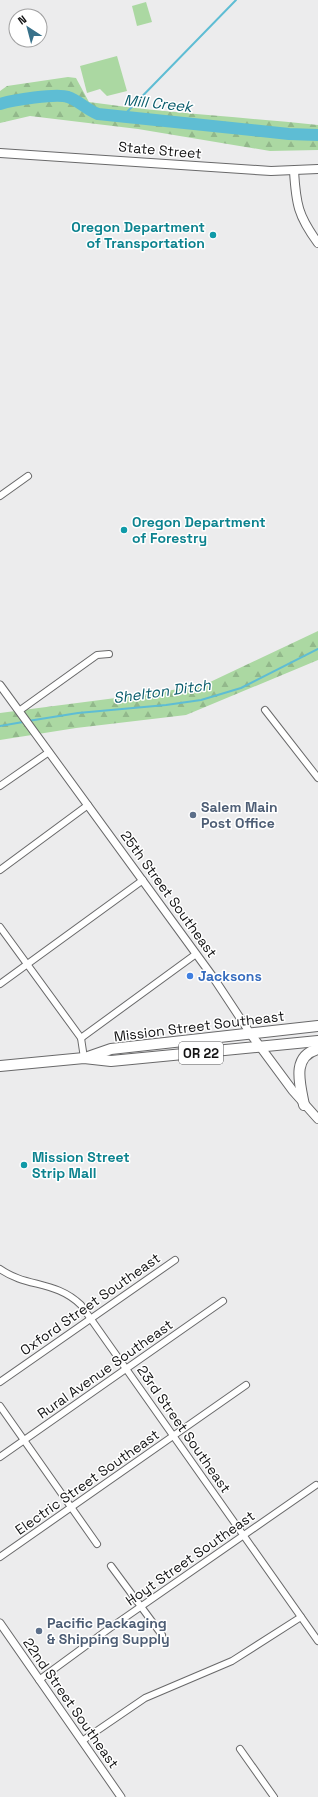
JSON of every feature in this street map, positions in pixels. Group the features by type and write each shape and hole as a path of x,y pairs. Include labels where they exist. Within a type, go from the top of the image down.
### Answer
{"highway":[{"name":"Mission Street Southeast","path":"84,1058 111,1049 318,1026"},
{"name":"Mission Street Southeast","path":"0,1066 84,1058 111,1061 318,1041"},
{"path":"304,1105 299,1074 301,1062 306,1054 318,1049"}],"main road":[{"name":"State Street","path":"0,153 94,158 232,169 294,171 318,169"},
{"path":"294,171 299,210 303,222 318,243"},
{"name":"25th Street Southeast","path":"250,1033 304,1105 318,1119"}],"street":[{"path":"0,496 28,476"},
{"path":"19,711 97,655 109,654"},
{"name":"25th Street Southeast","path":"0,685 143,880 250,1033"},
{"path":"265,710 318,778"},
{"path":"0,786 49,752"},
{"path":"0,870 88,805"},
{"path":"0,984 143,880"},
{"path":"0,927 81,1038 84,1058"},
{"path":"81,1038 196,954"},
{"name":"Oxford Street Southeast","path":"0,1382 175,1260"},
{"name":"23rd Street Southeast","path":"0,1269 13,1276 46,1284 66,1293 81,1305 244,1534 318,1641"},
{"name":"Rural Avenue Southeast","path":"0,1456 223,1301"},
{"name":"Electric Street Southeast","path":"0,1557 246,1385"},
{"path":"0,1406 97,1544"},
{"name":"Hoyt Street Southeast","path":"40,1680 142,1606 316,1484"},
{"path":"111,1566 162,1635"},
{"path":"82,1741 145,1698 232,1662 301,1617"},
{"name":"22nd Street Southeast","path":"0,1623 121,1797"},
{"path":"240,1749 274,1797"}],"green space":[{"path":"146,2 152,22 137,26 132,6"},
{"path":"117,56 127,91 107,96 100,89 87,93 80,66"},
{"path":"68,77 76,78 89,102 175,112 318,125 318,150 270,151 138,129 30,116 0,123 0,91 7,86"},
{"path":"318,631 318,660 186,715 76,728 0,740 0,713 162,692 208,683"}],"waterway":[{"path":"123,116 236,0"},
{"name":"Mill Creek","path":"0,104 34,98 62,96 72,98 98,114 289,134 318,135"},
{"name":"Shelton Ditch","path":"28,721 78,713 166,705 201,700 241,688 318,649"},
{"name":"Shelton Ditch","path":"0,726 23,722"}],"place":[{"name":"Oregon Department of Transportation","path":"213,235"},
{"name":"Oregon Department of Forestry","path":"124,530"},
{"name":"Salem Main Post Office","path":"193,815"},
{"name":"Jacksons","path":"190,976"},
{"name":"Mission Street Strip Mall","path":"24,1165"},
{"name":"Pacific Packaging & Shipping Supply","path":"39,1631"}]}
